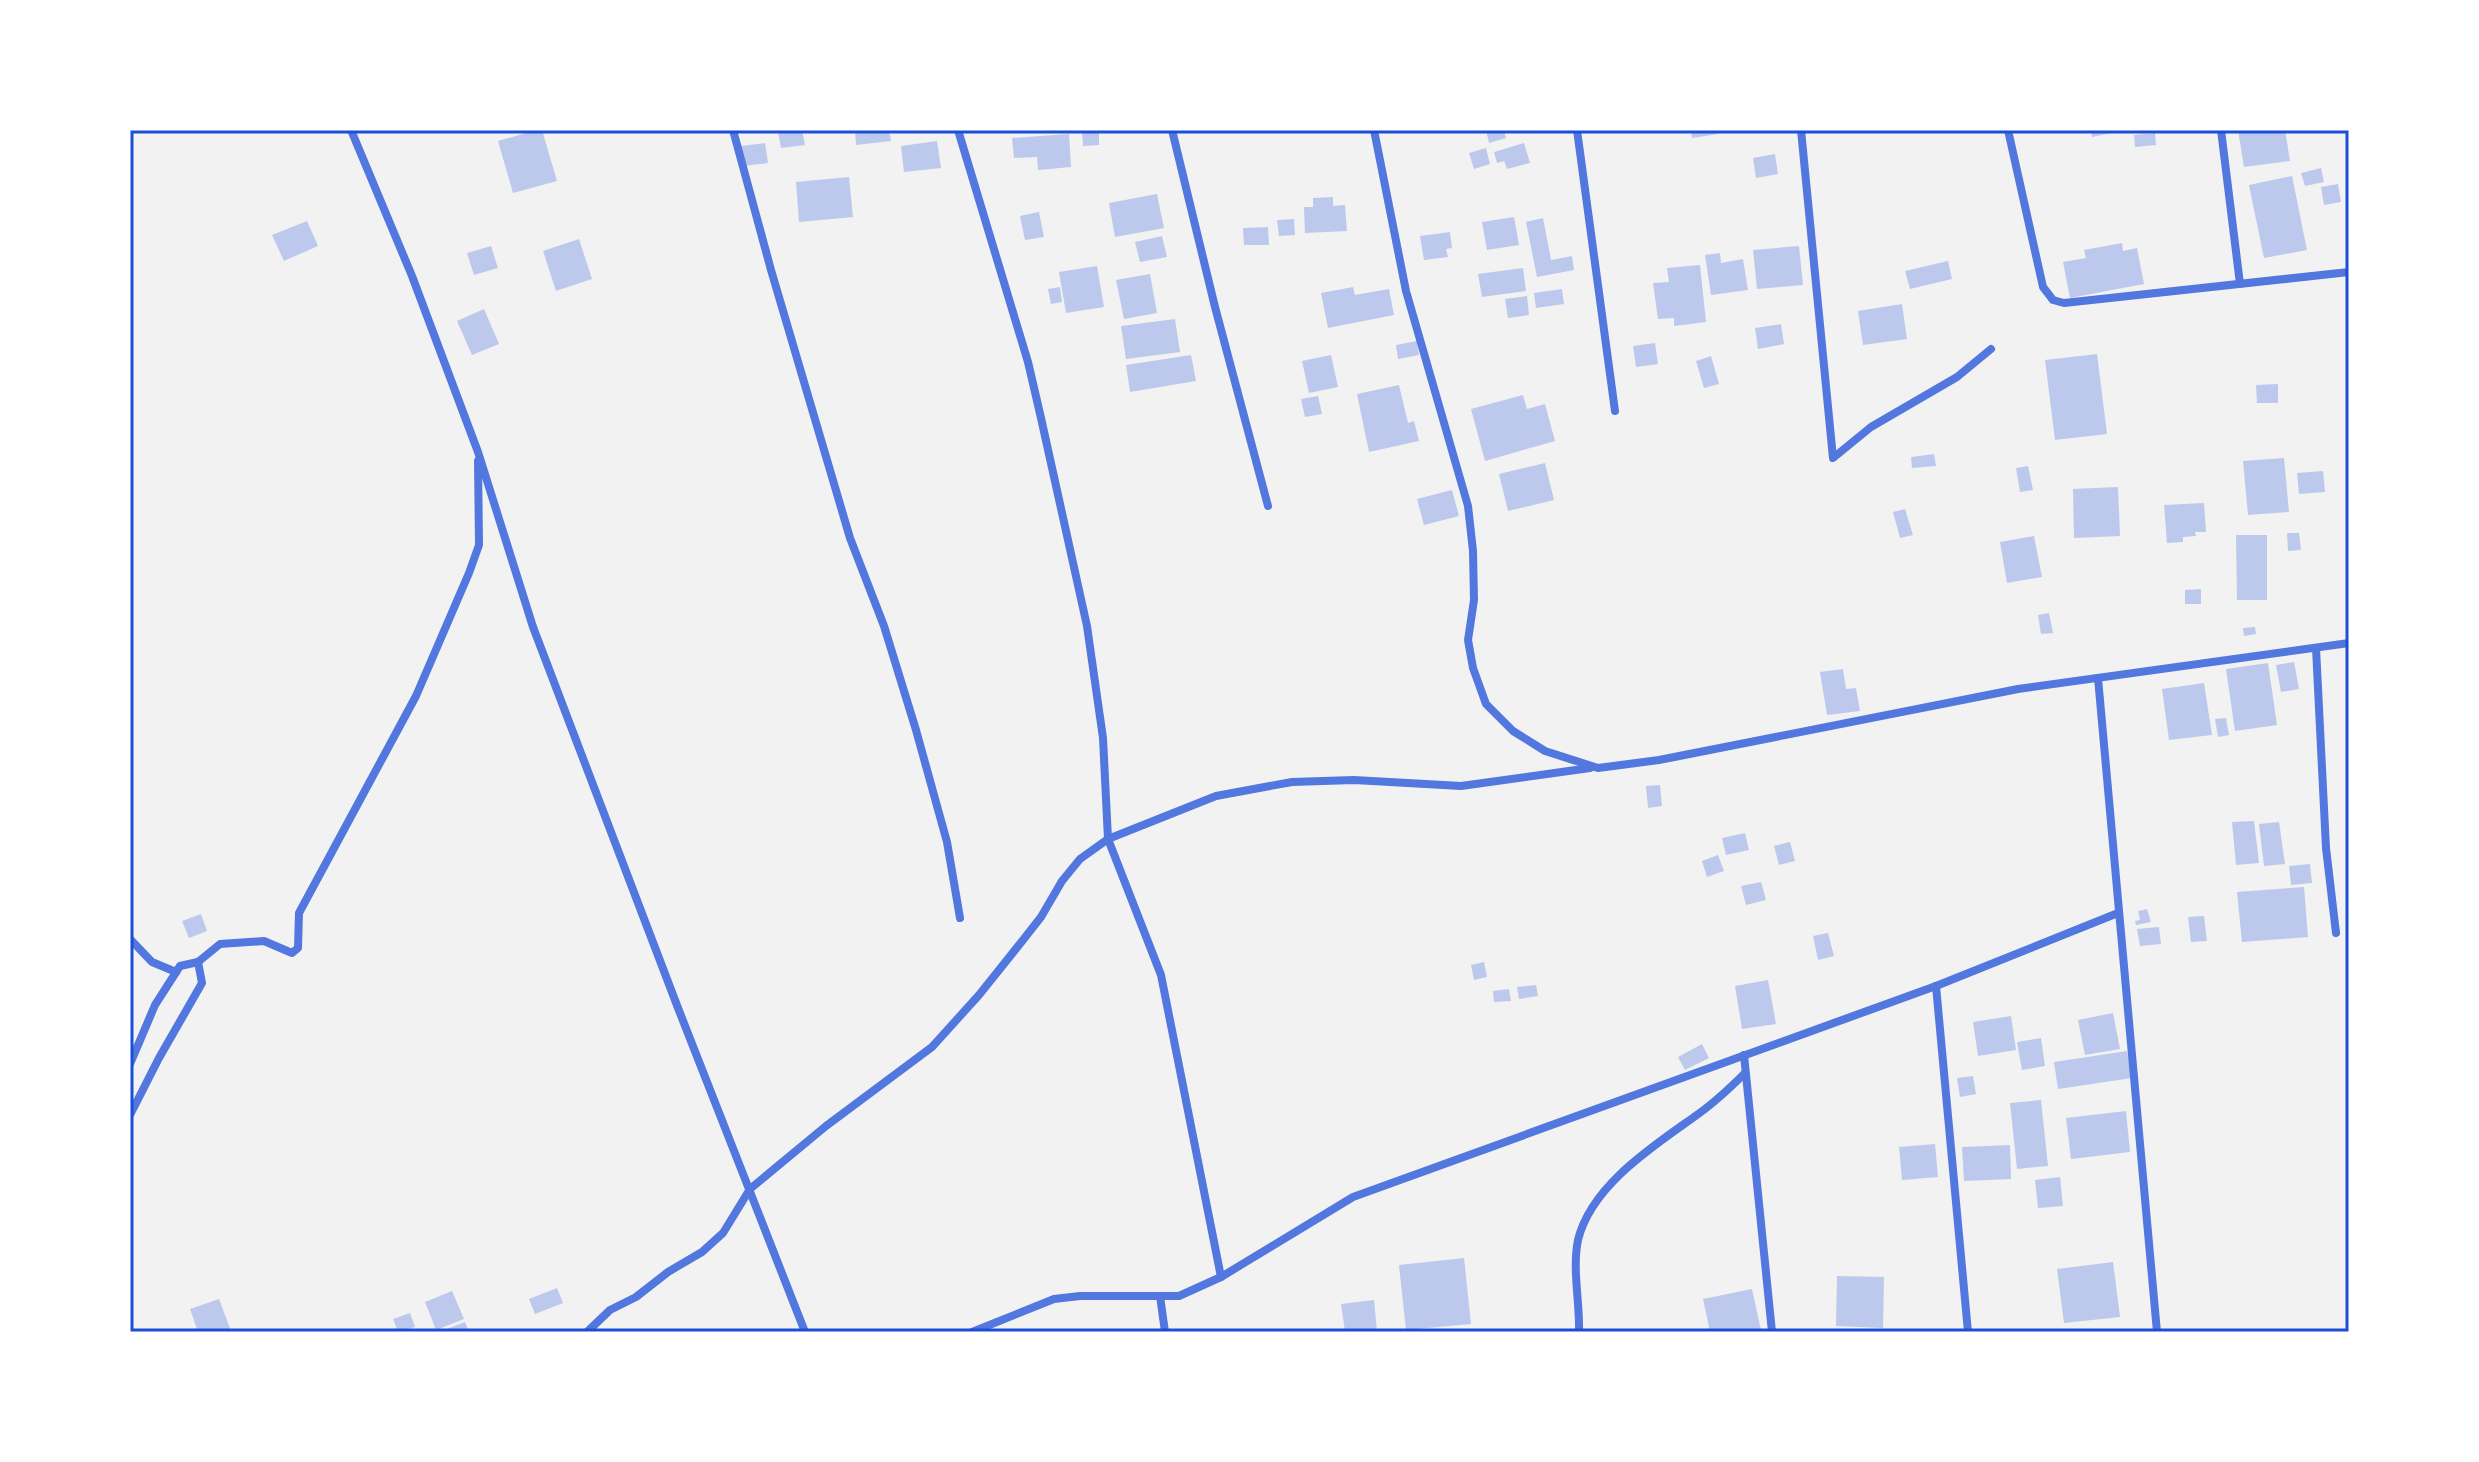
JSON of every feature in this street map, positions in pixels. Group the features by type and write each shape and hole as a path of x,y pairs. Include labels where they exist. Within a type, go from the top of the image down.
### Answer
{"street":[{"path":"351,130 412,276 478,452 533,627 805,1332"},
{"path":"733,130 850,538 884,626 916,730 947,842 960,918"},
{"path":"958,130 1028,362 1087,626 1103,738 1108,839 1161,975 1221,1277"},
{"path":"1172,130 1268,506"},
{"path":"1374,130 1406,291 1468,506 1474,600 1468,640 1473,668 1486,704 1513,731 1545,751 1598,768"},
{"path":"1577,130 1615,411"},
{"path":"1801,130 1833,458 1871,427 1957,377 1991,349"},
{"path":"2008,130 2043,287 2053,300 2064,303 2349,272"},
{"path":"2221,130 2240,284"},
{"path":"130,1064 155,1005 180,966 198,962 220,944 264,941 292,953 298,948 299,913 416,696 469,573 479,545 478,452"},
{"path":"587,1332 610,1310 636,1297 668,1272 702,1252 723,1233 750,1189 826,1126 932,1047 1023,940 1080,859 1108,839 1216,796 1292,782 1354,780 1461,786 1659,760 2018,689 2349,643"},
{"path":"2316,648 2326,848 2336,933"},
{"path":"2098,678 2157,1332"},
{"path":"972,1332 1054,1299 1179,1296 1221,1277 1353,1197 1936,986 2118,913"},
{"path":"130,939 152,962 176,972"},
{"path":"130,1115 202,983 198,962"},
{"path":"1936,986 1968,1332"},
{"path":"1744,1055 1772,1332"},
{"path":"1579,1332 1578,1240 1590,1213 1634,1161 1720,1097 1745,1073"},
{"path":"1160,1296 1165,1332"}],"building":[{"path":"542,130 557,181 513,193 498,141"},
{"path":"802,130 805,145 781,148 778,132"},
{"path":"855,130 889,130 891,141 856,145"},
{"path":"1099,130 1099,145 1083,146 1082,131"},
{"path":"1486,130 1504,130 1506,138 1489,143"},
{"path":"1691,130 1717,130 1718,134 1692,138"},
{"path":"2091,130 2121,130 2121,131 2092,137"},
{"path":"2238,130 2285,130 2290,161 2244,167"},
{"path":"2155,133 2156,145 2135,147 2134,135"},
{"path":"1069,134 1071,167 1038,170 1037,157 1014,158 1012,138"},
{"path":"937,141 941,168 904,172 901,146"},
{"path":"765,143 768,163 744,166 741,146"},
{"path":"1524,143 1530,163 1507,169 1504,161 1497,163 1494,152"},
{"path":"1486,148 1490,164 1474,169 1469,153"},
{"path":"1775,154 1778,174 1756,178 1753,158"},
{"path":"2321,168 2324,182 2305,186 2301,173"},
{"path":"2292,176 2307,250 2264,258 2249,185"},
{"path":"849,177 853,217 799,222 796,182"},
{"path":"2338,184 2341,202 2324,205 2321,187"},
{"path":"1157,194 1164,228 1115,237 1109,203"},
{"path":"1333,197 1333,206 1345,205 1347,231 1305,233 1304,207 1313,207 1313,198"},
{"path":"1039,212 1044,237 1025,240 1020,216"},
{"path":"1514,217 1519,245 1487,250 1482,222"},
{"path":"1543,218 1551,260 1572,256 1574,270 1537,277 1526,222"},
{"path":"1294,219 1295,235 1279,236 1277,220"},
{"path":"307,221 318,246 284,261 272,235"},
{"path":"1268,227 1269,245 1244,245 1243,228"},
{"path":"1450,232 1452,248 1446,249 1448,257 1424,260 1420,236"},
{"path":"1162,236 1167,257 1140,262 1135,242"},
{"path":"579,239 592,279 556,291 543,251"},
{"path":"2122,243 2123,251 2137,248 2144,284 2070,298 2063,262 2086,258 2084,250"},
{"path":"491,246 498,268 474,275 467,253"},
{"path":"1799,246 1803,285 1757,289 1753,250"},
{"path":"1720,253 1721,263 1743,259 1748,290 1711,295 1705,255"},
{"path":"1948,261 1952,279 1910,289 1905,271"},
{"path":"1700,265 1706,322 1674,326 1674,318 1658,319 1653,283 1669,282 1667,268"},
{"path":"1097,266 1104,307 1066,313 1059,272"},
{"path":"1523,268 1526,291 1482,297 1478,274"},
{"path":"1150,274 1157,313 1124,319 1116,280"},
{"path":"1060,287 1062,302 1051,304 1048,289"},
{"path":"1353,287 1355,295 1389,289 1394,315 1328,328 1321,293"},
{"path":"1562,289 1564,304 1536,308 1534,293"},
{"path":"1527,296 1529,315 1508,318 1505,299"},
{"path":"1902,304 1907,339 1863,345 1858,311"},
{"path":"484,309 499,344 472,355 457,321"},
{"path":"1175,319 1180,352 1126,359 1121,326"},
{"path":"1781,324 1784,344 1758,349 1755,328"},
{"path":"1417,341 1419,355 1398,359 1396,345"},
{"path":"1655,343 1658,364 1636,367 1633,346"},
{"path":"2097,354 2107,434 2055,440 2045,360"},
{"path":"1191,355 1196,381 1130,392 1126,365"},
{"path":"1331,355 1338,387 1309,393 1302,361"},
{"path":"1711,356 1719,384 1704,388 1696,361"},
{"path":"2278,384 2278,403 2257,403 2256,385"},
{"path":"1399,385 1408,423 1414,421 1419,441 1369,452 1357,394"},
{"path":"1523,395 1527,409 1545,404 1555,441 1485,461 1471,409"},
{"path":"1318,396 1322,414 1305,417 1301,399"},
{"path":"1934,454 1936,466 1912,468 1911,457"},
{"path":"2284,458 2289,512 2248,515 2243,461"},
{"path":"1545,463 1554,500 1508,511 1499,474"},
{"path":"2028,466 2033,490 2020,492 2016,468"},
{"path":"2323,471 2325,492 2299,494 2297,473"},
{"path":"2118,487 2120,536 2074,538 2073,489"},
{"path":"1452,490 1459,516 1424,525 1417,499"},
{"path":"2204,503 2206,532 2183,537 2183,542 2167,543 2164,505"},
{"path":"1905,509 1913,535 1900,538 1893,512"},
{"path":"2287,533 2299,533 2301,550 2288,551"},
{"path":"2236,535 2267,535 2267,600 2237,600"},
{"path":"2034,536 2042,577 2007,583 2000,542"},
{"path":"2201,589 2201,604 2185,604 2185,590"},
{"path":"2049,613 2053,633 2041,634 2038,615"},
{"path":"2255,627 2256,634 2244,636 2243,628"},
{"path":"2294,662 2299,689 2281,692 2276,665"},
{"path":"2268,663 2277,725 2235,731 2226,669"},
{"path":"1843,669 1846,689 1856,688 1860,711 1827,715 1820,672"},
{"path":"2204,683 2212,735 2169,740 2162,689"},
{"path":"2226,718 2229,735 2218,737 2215,719"},
{"path":"1660,785 1662,806 1648,808 1646,786"},
{"path":"2254,821 2259,863 2236,865 2232,822"},
{"path":"2279,822 2285,864 2264,866 2259,824"},
{"path":"1745,833 1749,850 1726,855 1722,838"},
{"path":"1790,842 1795,861 1779,865 1774,846"},
{"path":"1718,855 1724,871 1707,877 1702,861"},
{"path":"2310,864 2312,883 2291,885 2289,866"},
{"path":"1761,882 1766,900 1746,905 1741,886"},
{"path":"2304,887 2308,937 2242,942 2237,892"},
{"path":"2147,909 2151,922 2136,925 2135,921 2140,920 2138,911"},
{"path":"201,914 207,931 189,938 182,921"},
{"path":"2204,916 2207,941 2191,942 2188,917"},
{"path":"2159,927 2161,944 2140,946 2137,929"},
{"path":"1828,933 1834,956 1818,960 1813,936"},
{"path":"1484,962 1487,977 1474,980 1471,965"},
{"path":"1768,980 1776,1024 1742,1029 1735,986"},
{"path":"1536,985 1538,996 1519,999 1517,987"},
{"path":"1509,989 1511,1001 1494,1002 1493,991"},
{"path":"2113,1013 2120,1049 2085,1055 2078,1020"},
{"path":"2011,1016 2016,1050 1978,1056 1973,1022"},
{"path":"2041,1038 2045,1066 2022,1070 2017,1042"},
{"path":"1702,1044 1709,1058 1685,1070 1678,1057"},
{"path":"2127,1051 2132,1078 2058,1089 2054,1062"},
{"path":"1973,1076 1976,1094 1960,1097 1957,1078"},
{"path":"2041,1100 2048,1166 2017,1169 2010,1103"},
{"path":"2126,1111 2130,1152 2071,1159 2066,1118"},
{"path":"1935,1144 1938,1177 1902,1180 1899,1147"},
{"path":"2010,1145 2011,1179 1964,1181 1962,1147"},
{"path":"2060,1177 2063,1206 2038,1208 2035,1180"},
{"path":"1464,1258 1471,1324 1406,1330 1399,1265"},
{"path":"2113,1262 2120,1317 2064,1323 2057,1269"},
{"path":"1837,1276 1884,1277 1883,1328 1836,1326"},
{"path":"557,1288 563,1303 535,1314 529,1299"},
{"path":"1752,1289 1761,1330 1710,1332 1703,1299"},
{"path":"452,1291 464,1319 436,1330 425,1302"},
{"path":"219,1299 231,1331 198,1332 190,1309"},
{"path":"1374,1300 1377,1332 1345,1332 1341,1304"},
{"path":"410,1313 415,1327 398,1332 393,1319"},
{"path":"465,1322 469,1332 439,1332"}]}
